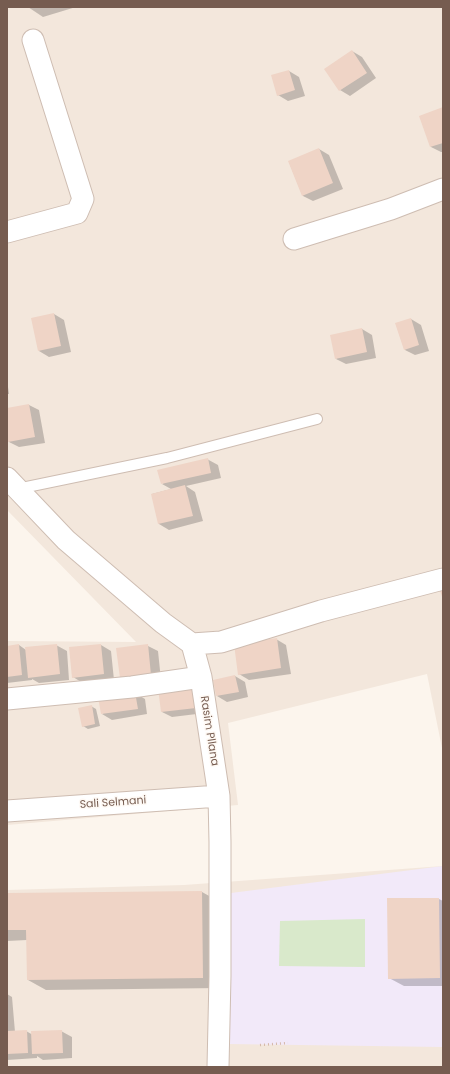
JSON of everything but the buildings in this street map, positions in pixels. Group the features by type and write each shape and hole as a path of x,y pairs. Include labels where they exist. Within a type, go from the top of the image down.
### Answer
{"street":[{"path":"7,232 77,213 83,199 33,40"},
{"path":"294,239 391,209 443,189"},
{"path":"12,483 66,540 164,623 192,644 221,642 320,612 443,579"},
{"name":"Rasim Pllana","path":"192,644 201,678 219,796 220,976 218,1067"},
{"path":"7,699 132,687 201,678"},
{"name":"Sali Selmani","path":"7,811 219,796"}],"lane":[{"path":"12,483 167,458 317,419"}],"path":[{"path":"260,1045 288,1043"}],"shaded area":[{"path":"7,7 443,7 443,753 427,674 228,723 238,805 7,825 7,641 136,642 7,510"},
{"path":"443,866 443,1067 7,1067 7,890 184,885"},
{"path":"443,866 443,1047 228,1044 231,893"}],"green space":[{"path":"365,919 365,967 279,966 280,921"}]}
